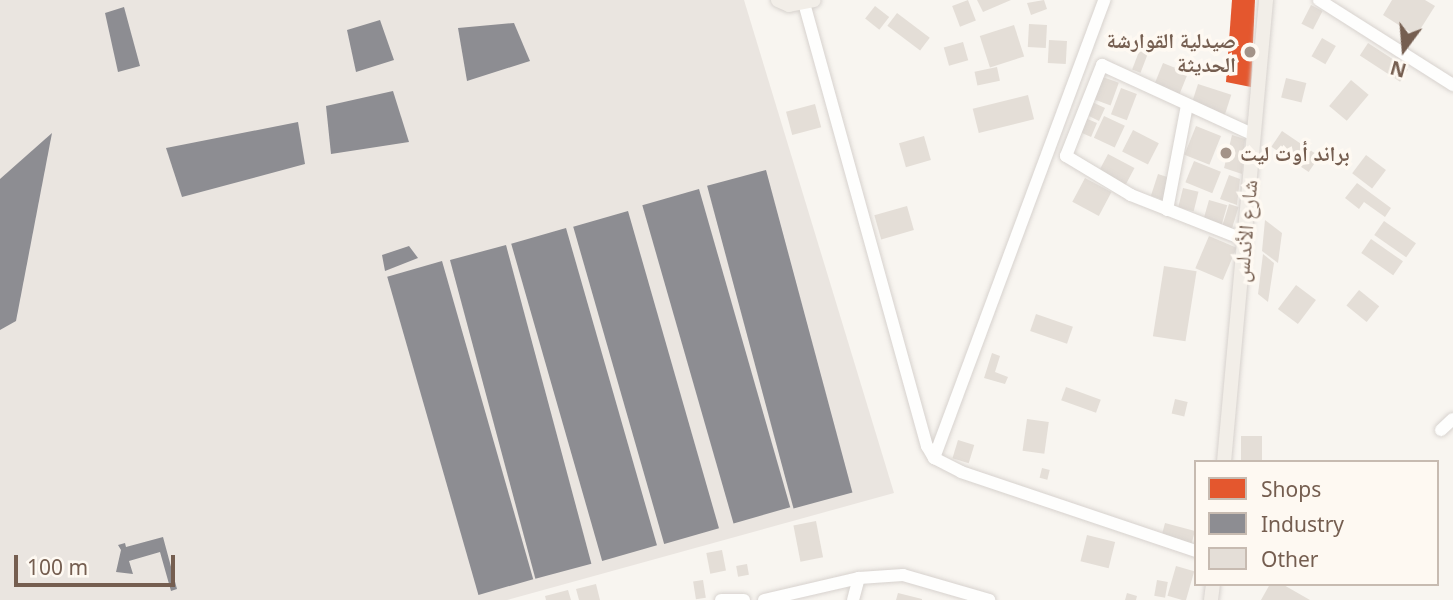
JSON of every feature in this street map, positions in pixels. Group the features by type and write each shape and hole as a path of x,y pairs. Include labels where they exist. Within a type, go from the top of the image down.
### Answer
{"main road":[{"path":"778,0 789,5 809,1"},
{"name":"شارع الأندلس","path":"1224,460 1266,0"}],"street":[{"path":"934,458 1104,0"},
{"path":"1319,0 1453,85"},
{"path":"809,1 923,433 934,458 961,472 1194,550"},
{"path":"1245,240 1131,195 1066,156 1100,66 1254,135"},
{"path":"1167,209 1187,105"},
{"path":"1441,430 1453,419"},
{"path":"764,600 801,597 859,578 918,577 989,600"},
{"path":"853,600 859,578"},
{"path":"721,600 744,600"}],"shaded area":[{"path":"0,0 744,0 894,493 507,600 0,600"}],"building: Shops":[{"path":"1232,0 1255,0 1251,87 1226,82"}],"building: Industry":[{"path":"124,7 140,66 118,72 105,13"},
{"path":"380,20 394,60 356,72 347,30"},
{"path":"514,23 530,61 467,81 458,28"},
{"path":"393,91 409,142 331,154 326,106"},
{"path":"298,122 305,164 182,197 166,148"},
{"path":"52,133 16,321 0,330 0,179"},
{"path":"766,170 852,493 794,508 707,186"},
{"path":"699,189 790,507 734,523 642,205"},
{"path":"628,211 719,528 664,544 573,227"},
{"path":"566,228 657,545 602,561 511,244"},
{"path":"506,245 591,564 535,579 450,260"},
{"path":"409,246 418,258 385,271 382,255"},
{"path":"442,261 533,579 478,595 387,277"},
{"path":"163,537 177,589 171,591 160,552 129,561 133,574 116,572 121,550 118,545 125,543 126,547"}],"building: Other":[{"path":"968,0 976,21 960,27 952,6"},
{"path":"977,0 1011,0 983,12"},
{"path":"1044,0 1047,9 1031,15 1027,3"},
{"path":"1392,0 1425,0 1435,6 1416,36 1383,15"},
{"path":"1311,5 1323,11 1313,30 1301,24"},
{"path":"875,6 889,17 879,30 865,19"},
{"path":"897,13 930,38 920,50 887,26"},
{"path":"1029,24 1047,25 1046,48 1028,47"},
{"path":"1014,25 1024,56 990,68 980,36"},
{"path":"1322,38 1336,46 1325,64 1312,56"},
{"path":"1049,40 1067,41 1066,64 1048,63"},
{"path":"963,42 968,60 949,66 944,48"},
{"path":"1368,43 1408,69 1400,82 1360,56"},
{"path":"1140,49 1148,52 1141,73 1132,70"},
{"path":"1163,63 1188,73 1179,96 1154,86"},
{"path":"997,67 1000,81 977,85 975,72"},
{"path":"1100,76 1119,83 1111,105 1092,99"},
{"path":"1286,78 1306,83 1302,102 1281,97"},
{"path":"1351,80 1369,95 1347,121 1329,106"},
{"path":"1198,84 1231,95 1224,117 1191,106"},
{"path":"1121,88 1137,94 1127,120 1111,114"},
{"path":"1028,95 1034,119 979,133 973,109"},
{"path":"1090,101 1105,108 1099,121 1087,115"},
{"path":"815,104 821,127 792,135 786,112"},
{"path":"1104,116 1125,126 1115,147 1094,138"},
{"path":"1085,118 1097,123 1091,137 1079,132"},
{"path":"1196,126 1221,136 1209,165 1184,155"},
{"path":"1133,130 1159,143 1148,165 1122,151"},
{"path":"1282,131 1319,156 1309,172 1271,147"},
{"path":"1232,135 1245,139 1242,174 1224,168"},
{"path":"924,136 931,160 906,167 899,143"},
{"path":"1108,154 1134,168 1125,186 1099,172"},
{"path":"1366,155 1386,170 1372,188 1352,173"},
{"path":"1194,161 1221,172 1212,193 1185,182"},
{"path":"1158,174 1170,178 1163,200 1151,196"},
{"path":"1229,175 1240,179 1237,205 1220,199"},
{"path":"1085,178 1111,192 1099,216 1072,202"},
{"path":"1357,183 1391,208 1385,217 1364,202 1359,209 1345,198"},
{"path":"1183,188 1199,192 1194,211 1178,207"},
{"path":"1209,200 1227,205 1222,224 1203,219"},
{"path":"1229,204 1239,207 1231,232 1221,229"},
{"path":"907,206 914,230 881,239 874,215"},
{"path":"1265,220 1282,233 1278,263 1262,251"},
{"path":"1384,221 1416,243 1406,257 1374,235"},
{"path":"1209,236 1237,248 1223,280 1195,268"},
{"path":"1371,239 1403,261 1393,275 1361,253"},
{"path":"1263,254 1274,263 1268,302 1258,294"},
{"path":"1164,266 1197,271 1185,341 1153,336"},
{"path":"1296,285 1316,300 1298,324 1278,309"},
{"path":"1359,290 1379,306 1367,322 1346,306"},
{"path":"1036,314 1073,327 1067,344 1030,331"},
{"path":"992,353 1000,356 995,372 1008,377 1005,384 984,378"},
{"path":"1066,387 1101,400 1096,413 1061,400"},
{"path":"1175,399 1188,402 1184,417 1172,414"},
{"path":"1027,419 1049,422 1044,454 1023,451"},
{"path":"1241,436 1262,436 1262,460 1241,460"},
{"path":"958,440 974,445 969,463 952,458"},
{"path":"1042,468 1050,470 1047,480 1040,478"},
{"path":"816,521 823,557 800,562 793,525"},
{"path":"1165,523 1194,531 1190,548 1160,540"},
{"path":"1087,535 1115,542 1109,568 1080,561"},
{"path":"722,550 726,571 710,574 706,553"},
{"path":"747,564 749,575 738,577 736,566"},
{"path":"1176,566 1194,571 1186,600 1167,596"},
{"path":"703,580 706,598 696,599 693,582"},
{"path":"1157,580 1168,582 1165,598 1154,596"},
{"path":"596,584 600,600 579,600 576,589"},
{"path":"1269,586 1286,586 1310,600 1261,600"},
{"path":"568,590 571,600 546,600 545,596"},
{"path":"898,593 922,599 922,600 896,600"},
{"path":"1127,593 1137,596 1136,600 1125,600"}],"place":[{"name":"صيدلية القوارشة الحديثة","path":"1250,52"},
{"name":"براند أوت ليت","path":"1226,153"}]}
